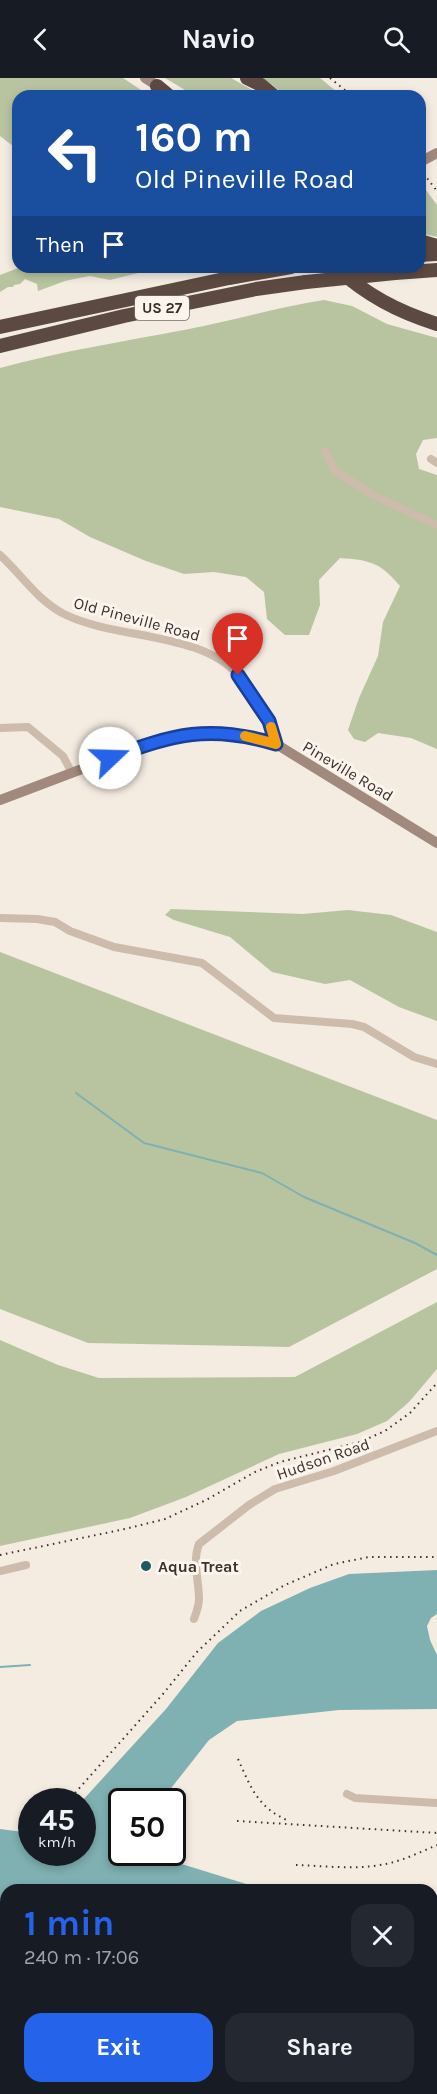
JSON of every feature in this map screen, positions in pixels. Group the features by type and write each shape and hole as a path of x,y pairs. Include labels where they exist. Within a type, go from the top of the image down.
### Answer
{"highway":[{"path":"247,78 267,90"},
{"name":"US 27","path":"0,327 257,273"},
{"path":"342,273 379,300 409,315 437,324"},
{"name":"US 27","path":"0,347 124,316 256,289 395,273"},
{"path":"0,320 43,317"}],"main road":[{"path":"151,82 165,90"},
{"name":"Pineville Road","path":"0,800 148,744 178,735 213,732 276,744 437,843"}],"street":[{"path":"325,452 335,471 373,495 437,525"},
{"name":"Old Pineville Road","path":"0,555 41,598 62,613 103,628 185,644 213,656 238,675 269,721 276,744"},
{"path":"0,728 28,727 63,756 72,773"},
{"path":"0,918 55,922 70,931 114,947 202,963 274,1018 364,1027 414,1057 437,1064"},
{"name":"Hudson Road","path":"194,1619 199,1601 196,1552 199,1544 275,1489 334,1471 437,1431"},
{"path":"0,1571 26,1566"},
{"path":"347,1794 356,1798 437,1803"}],"green space":[{"path":"0,78 123,78 141,90 12,90 12,145 0,136"},
{"path":"165,78 231,78 252,90 185,90"},
{"path":"263,78 320,78 335,90 278,90"},
{"path":"426,190 437,205 437,237 426,234"},
{"path":"12,270 12,273 139,273 110,280 90,276 65,281 38,291 37,284 25,279 20,284 0,292 0,275"},
{"path":"324,300 352,306 387,324 437,338 437,438 423,440 416,454 419,469 437,475 437,749 411,738 378,733 365,742 354,739 348,730 359,698 378,656 383,622 400,586 380,567 366,561 340,558 319,580 320,605 309,635 285,635 267,619 264,592 246,577 214,572 184,574 146,561 90,537 59,519 0,507 0,368 70,351 189,329"},
{"path":"171,909 303,914 348,910 391,915 437,932 437,1021 399,1007 350,980 325,984 272,972 230,937 174,920 165,915"},
{"path":"0,952 437,1120 437,1269 289,1347 88,1343 0,1309"},
{"path":"437,1302 437,1369 409,1402 387,1421 357,1434 279,1454 186,1497 130,1518 0,1546 0,1340 58,1365 99,1378 295,1377"}],"water":[{"path":"437,1570 437,1614 431,1618 427,1626 437,1655 437,1709 339,1710 237,1721 209,1740 171,1788 108,1788 108,1866 186,1865 247,1884 0,1884 0,1829 18,1831 18,1866 96,1866 96,1788 94,1788 166,1709 218,1643 261,1611 310,1588 349,1574"}],"waterway":[{"path":"76,1093 144,1143 262,1173 304,1197 415,1243 437,1255"},
{"path":"0,1667 30,1665"}],"railway":[{"path":"330,78 345,90"},
{"path":"426,177 437,191"},
{"path":"0,1555 165,1519 206,1500 255,1472 280,1462 360,1442 385,1431 410,1413 437,1383"},
{"path":"79,1788 197,1652 240,1611 285,1585 334,1564 369,1557 437,1557"},
{"path":"238,1759 257,1796 270,1810 289,1821"},
{"path":"237,1821 437,1833"},
{"path":"296,1865 345,1867 382,1865 437,1845"}],"slow traffic":[{"path":"245,736 276,744 271,727"}],"place":[{"name":"Aqua Treat","path":"146,1566"}],"route":[{"path":"110,758 178,735 213,732 276,744 269,721 238,675"}]}
